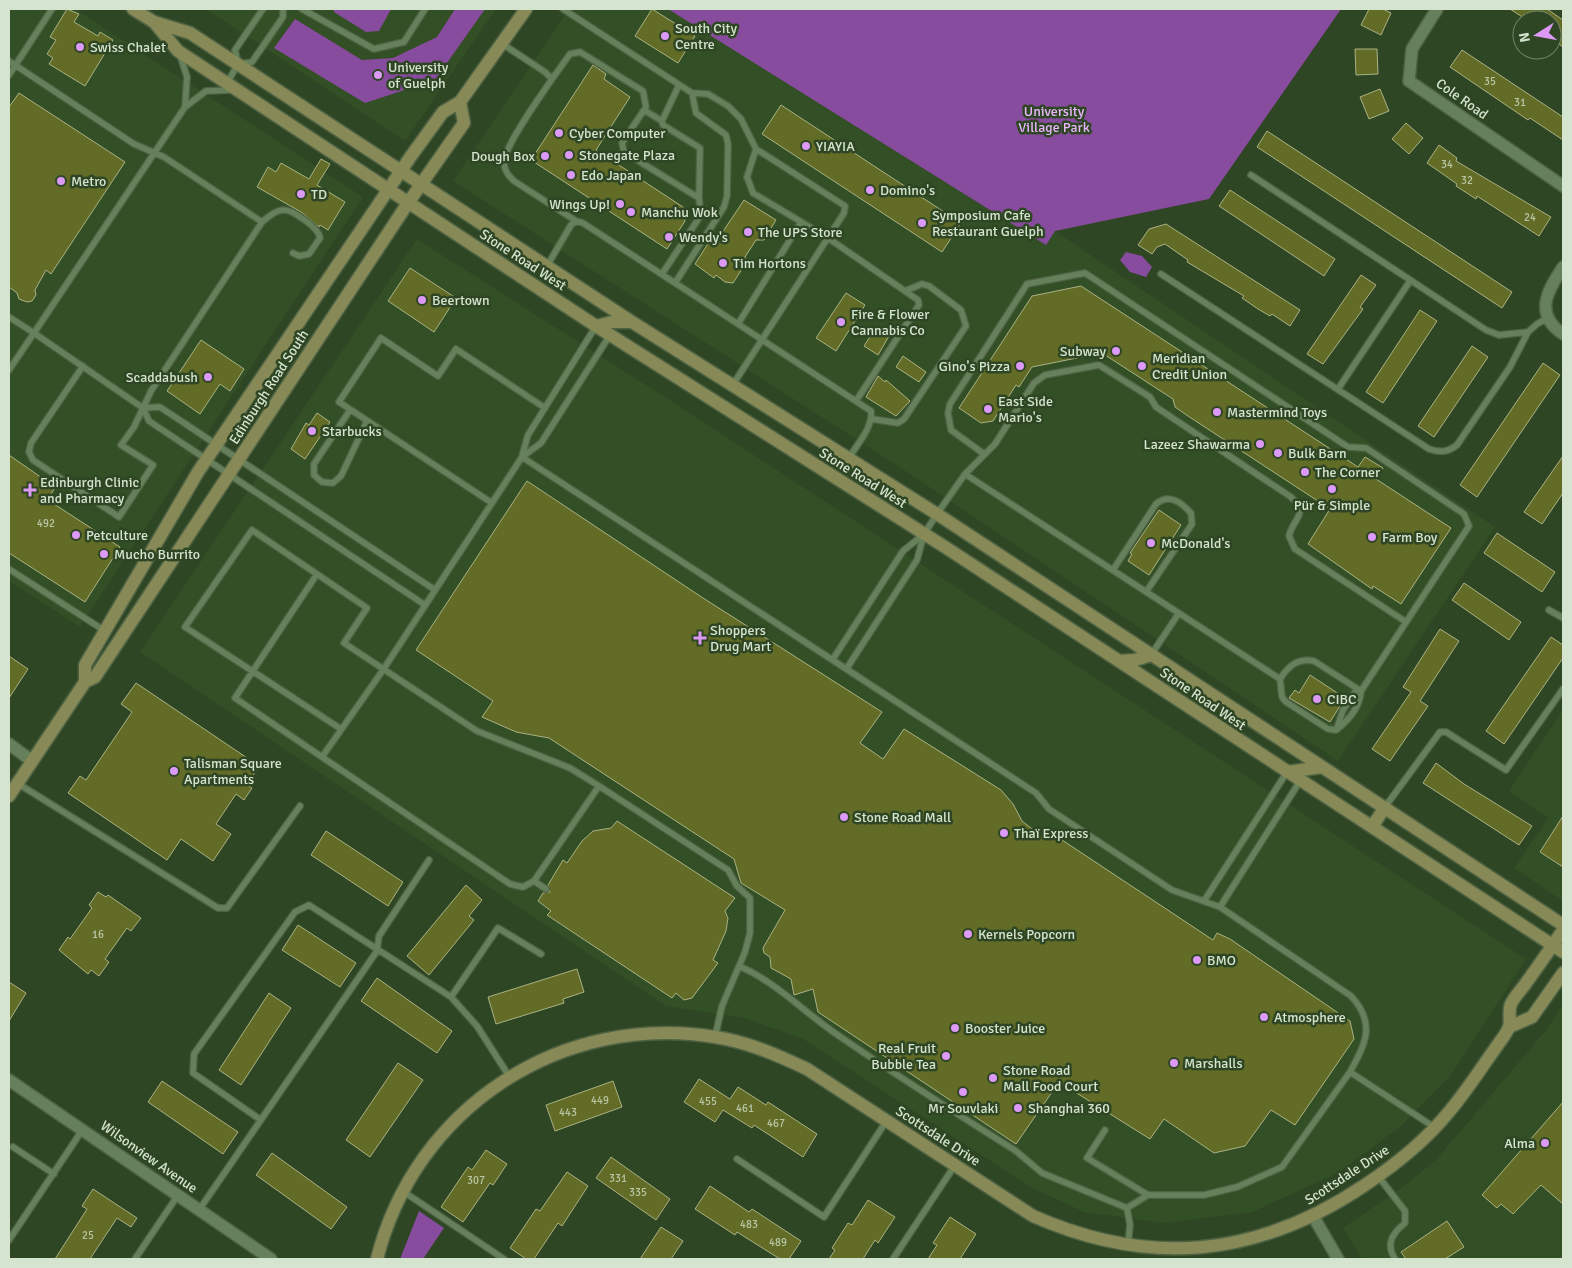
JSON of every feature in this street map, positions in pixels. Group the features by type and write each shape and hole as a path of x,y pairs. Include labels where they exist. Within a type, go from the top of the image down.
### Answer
{"main road":[{"name":"Stone Road West","path":"132,9 154,22 190,33 632,322 937,514 1563,925"},
{"name":"Edinburgh Road South","path":"85,682 85,666 206,460 400,170 442,112 460,102 526,9"},
{"name":"Stone Road West","path":"154,22 178,51 408,203 610,335 924,534 1558,948"},
{"name":"Edinburgh Road South","path":"9,796 85,682 95,677 408,203 464,123 460,102"},
{"path":"596,326 612,322 632,322"},
{"path":"1120,661 1135,660 1151,655"},
{"path":"1287,772 1322,767"},
{"path":"1372,827 1385,807"},
{"name":"Scottsdale Drive","path":"376,1259 388,1222 402,1191 422,1160 445,1130 458,1117 509,1076 567,1049 607,1039 669,1032 715,1037 768,1050 807,1069 1033,1216 1092,1240 1128,1247 1187,1250 1218,1247 1264,1235 1313,1216 1378,1176 1435,1128 1448,1113 1509,1027 1511,1005 1558,948 1563,930"},
{"path":"1509,1027 1532,1017 1563,973"}],"street":[{"name":"Cole Road","path":"1437,9 1412,50 1409,80 1563,186"},
{"path":"1563,267 1546,298 1548,318 1563,334"},
{"path":"9,744 32,761"},
{"name":"Wilsonview Avenue","path":"9,1080 84,1129 271,1259"},
{"path":"1313,1216 1338,1259"}],"lane":[{"path":"9,75 52,9"},
{"path":"9,370 185,107 206,92 232,86 238,64 235,50 264,9"},
{"path":"238,64 252,62 283,17 283,9"},
{"path":"302,9 374,49 404,42 425,9"},
{"path":"563,9 692,93 708,94 728,106 741,119 756,149 845,206 844,213 732,386"},
{"path":"501,43 545,72 552,79"},
{"path":"178,51 187,77 185,107"},
{"path":"699,198 624,152 622,143 644,110 646,99 643,92 580,52 570,54 507,150 504,165 506,172 514,181 576,221 583,223 871,411 872,419 848,458"},
{"path":"9,61 134,144 164,157 262,222"},
{"path":"662,121 679,85"},
{"path":"675,283 717,222 727,196 727,138 724,132 696,113 692,93"},
{"path":"644,110 662,121 663,125 700,148 699,198 701,216 662,274"},
{"path":"756,149 747,177 754,192 828,238 918,300 919,305 856,401"},
{"path":"1251,175 1492,333 1513,335 1528,332"},
{"path":"83,366 31,443 29,452 33,460 119,517 153,465 122,444 151,391 262,222 279,210 285,209 316,228 320,238 309,254 300,256 293,253"},
{"path":"547,266 571,225 576,221"},
{"path":"738,324 802,222"},
{"path":"984,454 951,430 948,413 950,404 1027,284 1085,272 1348,447 1366,448 1464,514 1468,520 1468,530 1359,690 1343,710 1336,730"},
{"path":"1161,274 1429,450 1439,452 1448,451 1457,445 1510,367 1528,332 1548,318"},
{"path":"1338,389 1410,280"},
{"path":"872,419 898,423 904,419 966,326 961,310 929,286 922,284 905,291"},
{"path":"9,317 143,408 149,421 425,605"},
{"path":"322,757 383,670 522,457 528,435 596,326"},
{"path":"522,457 540,443 610,335"},
{"path":"492,503 339,402 381,338 438,376 456,349 544,408"},
{"path":"847,668 917,560 924,534 937,514 965,474 995,444 1040,378 1099,364 1150,397 1156,407 1292,497 1299,504 1300,512 1289,536 1295,549 1406,622"},
{"path":"143,408 160,407 434,590"},
{"path":"350,410 314,464 314,475 322,482 333,483 341,476 367,421"},
{"path":"522,457 1036,793 1049,809 1124,859 1172,890 1220,907 1346,992 1360,1006 1366,1018 1366,1035 1362,1050 1350,1072 1282,1167 1237,1187 1204,1194 1148,1195 1127,1208"},
{"path":"965,474 1280,679"},
{"path":"1113,570 1156,504 1166,498 1174,500 1191,513 1193,518 1192,524 1146,592"},
{"path":"341,729 185,627 252,530 367,608 344,643 477,731 570,768 728,870 737,886 750,898 750,933 739,966 722,1006 715,1037"},
{"path":"833,659 903,551 924,534"},
{"path":"9,569 105,631"},
{"path":"317,574 235,698 510,884 522,887 534,881 599,786"},
{"path":"1549,610 1563,618"},
{"path":"1151,655 1179,613"},
{"path":"1336,730 1328,729 1286,702 1280,689 1280,679 1291,665 1305,659 1314,662 1359,690"},
{"path":"1385,807 1440,732 1446,732 1506,770 1563,689"},
{"path":"1336,730 1351,715 1360,701 1359,690"},
{"path":"1204,902 1287,772"},
{"path":"1220,907 1300,781"},
{"path":"17,783 218,908 227,908 300,806"},
{"path":"199,1210 377,951 379,936 429,860"},
{"path":"534,881 546,889"},
{"path":"261,1120 193,1073 194,1054 295,912 309,905 377,951 451,997 477,1026 509,1076"},
{"path":"451,997 498,928 541,954"},
{"path":"739,966 772,984 832,1032 1016,1151 1042,1173 1127,1208"},
{"path":"1350,1072 1435,1128"},
{"path":"737,1159 824,1218 887,1120"},
{"path":"9,1240 84,1129"},
{"path":"1105,1130 1087,1158 1148,1195"},
{"path":"13,1147 54,1174"},
{"path":"893,1259 955,1165"},
{"path":"1378,1176 1406,1211 1405,1223 1395,1231 1391,1240 1390,1249 1395,1259"},
{"path":"402,1191 504,1259"},
{"path":"135,1259 178,1196"},
{"path":"1127,1208 1130,1225 1128,1247"}],"shaded area":[{"path":"9,9 75,9 363,197 80,627 9,581"},
{"name":"University of Guelph","path":"206,9 496,9 405,141"},
{"path":"569,9 668,9 1045,244 1055,231 1495,527 1338,761 898,466 453,181"},
{"path":"417,239 665,397 1526,959 1451,1075 1400,1127 1338,1173 1252,1212 1164,1223 1084,1212 1032,1188 803,1039 744,1018 666,1006 140,652"},
{"path":"1563,710 1563,901 1514,868 1548,818 1509,791"},
{"path":"1563,1004 1563,1259 1362,1259 1343,1228 1404,1186 1436,1160 1547,1029"}],"green space":[{"path":"334,9 391,9 379,31 366,32 334,12"},
{"path":"455,9 485,9 435,80 365,103 274,48 295,19 362,60 393,58 437,37"},
{"name":"University Village Park","path":"668,9 1341,9 1209,199 1055,231 1046,245"},
{"path":"1126,252 1142,256 1152,267 1146,277 1130,272 1120,260"},
{"path":"419,1211 444,1228 423,1259 400,1259"}],"building":[{"name":"Swiss Chalet","path":"67,9 79,14 74,22 98,36 100,32 113,40 85,86 49,64 53,58 47,54 56,40 50,37"},
{"name":"South City Centre","path":"652,9 695,36 678,63 635,36"},
{"path":"1369,9 1383,9 1391,13 1381,35 1361,25"},
{"path":"1510,9 1548,10 1512,10"},
{"path":"1562,19 1563,20 1562,46"},
{"path":"1355,49 1377,49 1378,74 1356,75"},
{"path":"1462,50 1563,117 1563,140 1530,118 1528,120 1450,67"},
{"name":"Stonegate Plaza","path":"593,65 606,74 604,79 630,97 596,150 683,207 685,221 667,249 531,160"},
{"path":"1380,89 1389,111 1369,119 1360,97"},
{"name":"Metro","path":"19,93 125,162 51,274 46,270 35,290 36,295 32,301 27,302 19,299 17,293 9,287 9,107"},
{"path":"781,105 961,223 942,252 762,134"},
{"path":"1406,123 1423,138 1409,154 1392,139"},
{"path":"1267,131 1512,292 1502,308 1257,147"},
{"path":"1439,145 1457,158 1456,161 1551,217 1539,236 1477,196 1476,199 1456,186 1457,184 1427,163"},
{"name":"TD","path":"321,159 330,164 317,185 345,202 328,230 320,225 319,227 301,212 257,187 268,167 276,172 281,163 309,179"},
{"path":"1230,190 1335,259 1324,276 1219,206"},
{"path":"744,200 776,220 764,240 756,240 745,257 746,263 733,283 725,282 716,275 714,278 695,264 709,242 714,245"},
{"path":"1166,224 1300,310 1290,326 1272,314 1270,316 1258,309 1242,298 1244,296 1187,262 1188,260 1165,244 1157,247 1152,254 1138,245 1149,229"},
{"name":"Beertown","path":"410,268 456,298 434,332 388,301"},
{"path":"1361,275 1376,285 1360,307 1363,309 1323,364 1307,354"},
{"path":"1081,286 1358,467 1365,457 1383,468 1376,479 1451,528 1401,604 1373,586 1372,589 1308,544 1330,509 1188,416 1175,407 1173,399 1102,353 1032,367 1019,387 1016,385 993,421 981,423 959,408 1032,296"},
{"name":"Fire & Flower Cannabis Co","path":"846,293 865,305 836,351 816,338"},
{"path":"1420,310 1437,321 1383,403 1366,392"},
{"path":"876,327 889,336 878,355 864,346"},
{"name":"Scaddabush","path":"201,340 244,369 230,391 220,384 200,414 167,391"},
{"path":"1472,346 1488,357 1434,437 1418,426"},
{"path":"903,356 926,372 919,382 896,367"},
{"path":"1543,363 1560,375 1477,497 1460,485"},
{"path":"878,376 885,382 886,380 910,401 896,416 866,397"},
{"name":"Starbucks","path":"317,413 330,422 305,459 291,449 306,423 309,425"},
{"path":"9,455 55,487 48,500 120,547 85,602 9,553"},
{"path":"1563,456 1563,493 1542,524 1524,512"},
{"name":"Stone Road Mall","path":"527,481 703,598 882,712 860,743 883,759 904,729 1001,790 1013,804 1022,821 1046,840 1053,834 1213,940 1217,933 1230,939 1350,1021 1354,1039 1295,1125 1271,1110 1245,1146 1214,1153 1164,1119 1150,1139 1059,1082 1016,1144 818,1012 813,989 794,995 791,979 771,968 770,957 764,953 763,948 785,910 741,883 734,859 549,738 516,732 482,717 493,701 416,650"},
{"name":"McDonald's","path":"1159,510 1181,525 1149,575 1128,561 1132,554 1130,553"},
{"path":"1497,533 1555,572 1542,592 1484,553"},
{"path":"1464,583 1521,622 1509,640 1452,600"},
{"path":"1440,629 1459,641 1420,701 1428,706 1390,761 1372,749 1411,692 1403,687"},
{"path":"1551,637 1563,645 1563,658 1504,744 1486,731"},
{"path":"9,656 28,669 9,698"},
{"name":"CIBC","path":"1310,675 1345,698 1330,722 1289,698 1295,690 1299,693"},
{"name":"Talisman Square Apartments","path":"136,683 259,766 247,785 252,788 244,800 236,794 216,824 231,834 213,861 181,839 167,860 68,793 80,776 86,780 132,712 121,704"},
{"path":"1436,763 1464,784 1532,826 1519,845 1423,783"},
{"path":"1563,816 1563,867 1540,852"},
{"path":"617,821 735,898 725,911 728,918 726,931 713,960 718,963 692,998 684,1000 676,993 672,998 547,915 551,911 538,901 543,893 550,892 548,885 563,860 567,863 582,841 593,831 611,828"},
{"path":"326,831 403,882 388,906 311,855"},
{"path":"466,885 482,900 469,916 474,920 429,975 407,956"},
{"path":"98,892 106,897 108,895 141,918 131,931 127,928 105,959 109,962 99,976 91,970 88,974 59,950 68,937 70,939 92,908 89,905"},
{"path":"298,925 356,963 340,987 282,950"},
{"path":"577,969 584,992 563,999 564,1003 496,1024 488,997"},
{"path":"377,978 452,1031 437,1053 361,1001"},
{"path":"9,982 26,993 9,1021"},
{"path":"269,993 291,1008 241,1085 219,1070"},
{"path":"398,1063 423,1080 370,1157 346,1140"},
{"path":"699,1079 730,1099 738,1087 766,1105 768,1102 817,1134 803,1157 754,1125 752,1128 723,1110 715,1122 684,1102"},
{"path":"162,1081 238,1132 223,1154 148,1102"},
{"path":"613,1081 622,1107 555,1131 546,1105"},
{"name":"Alma","path":"1563,1102 1563,1204 1541,1185 1513,1214 1501,1204 1497,1208 1482,1195"},
{"path":"486,1150 507,1164 493,1185 490,1183 463,1222 441,1207 468,1167 472,1170"},
{"path":"272,1153 347,1207 331,1229 256,1175"},
{"path":"611,1157 670,1199 656,1220 596,1178"},
{"path":"567,1172 588,1186 562,1226 558,1223 534,1259 526,1259 510,1248 536,1209 540,1211"},
{"path":"710,1186 749,1212 752,1209 801,1241 789,1259 780,1259 737,1232 735,1235 695,1209"},
{"path":"93,1189 137,1218 131,1227 117,1218 90,1259 55,1259 87,1209 82,1206"},
{"path":"868,1200 895,1217 878,1243 875,1240 863,1259 829,1259 835,1250 832,1248 848,1223 852,1225"},
{"path":"950,1217 976,1234 960,1259 928,1259 937,1245 933,1243"},
{"path":"1447,1221 1464,1247 1445,1259 1406,1259 1401,1252"},
{"path":"661,1227 683,1241 671,1259 640,1259"}],"place":[{"name":"South City Centre","path":"665,36"},
{"name":"Swiss Chalet","path":"80,47"},
{"name":"University of Guelph","path":"378,75"},
{"name":"Cyber Computer","path":"559,133"},
{"name":"YIAYIA","path":"806,146"},
{"name":"Stonegate Plaza","path":"569,155"},
{"name":"Dough Box","path":"545,156"},
{"name":"Edo Japan","path":"571,175"},
{"name":"Metro","path":"61,181"},
{"name":"Domino's","path":"870,190"},
{"name":"TD","path":"301,194"},
{"name":"Wings Up!","path":"620,204"},
{"name":"Manchu Wok","path":"631,212"},
{"name":"Symposium Cafe Restaurant Guelph","path":"922,223"},
{"name":"The UPS Store","path":"748,232"},
{"name":"Wendy's","path":"669,237"},
{"name":"Tim Hortons","path":"723,263"},
{"name":"Beertown","path":"422,300"},
{"name":"Fire & Flower Cannabis Co","path":"841,322"},
{"name":"Subway","path":"1116,351"},
{"name":"Gino's Pizza","path":"1020,366"},
{"name":"Meridian Credit Union","path":"1142,366"},
{"name":"Scaddabush","path":"208,377"},
{"name":"East Side Mario's","path":"988,409"},
{"name":"Mastermind Toys","path":"1217,412"},
{"name":"Starbucks","path":"312,431"},
{"name":"Lazeez Shawarma","path":"1260,444"},
{"name":"Bulk Barn","path":"1278,453"},
{"name":"The Corner","path":"1305,472"},
{"name":"Pür & Simple","path":"1332,489"},
{"name":"Edinburgh Clinic and Pharmacy","path":"30,490"},
{"name":"Petculture","path":"76,535"},
{"name":"Farm Boy","path":"1372,537"},
{"name":"McDonald's","path":"1151,543"},
{"name":"Mucho Burrito","path":"104,554"},
{"name":"Shoppers Drug Mart","path":"700,638"},
{"name":"CIBC","path":"1317,699"},
{"name":"Talisman Square Apartments","path":"174,771"},
{"name":"Stone Road Mall","path":"844,817"},
{"name":"Thaï Express","path":"1004,833"},
{"name":"Kernels Popcorn","path":"968,934"},
{"name":"BMO","path":"1197,960"},
{"name":"Atmosphere","path":"1264,1017"},
{"name":"Booster Juice","path":"955,1028"},
{"name":"Real Fruit Bubble Tea","path":"946,1056"},
{"name":"Marshalls","path":"1174,1063"},
{"name":"Stone Road Mall Food Court","path":"993,1078"},
{"name":"Mr Souvlaki","path":"963,1092"},
{"name":"Shanghai 360","path":"1018,1108"},
{"name":"Alma","path":"1545,1143"}]}
